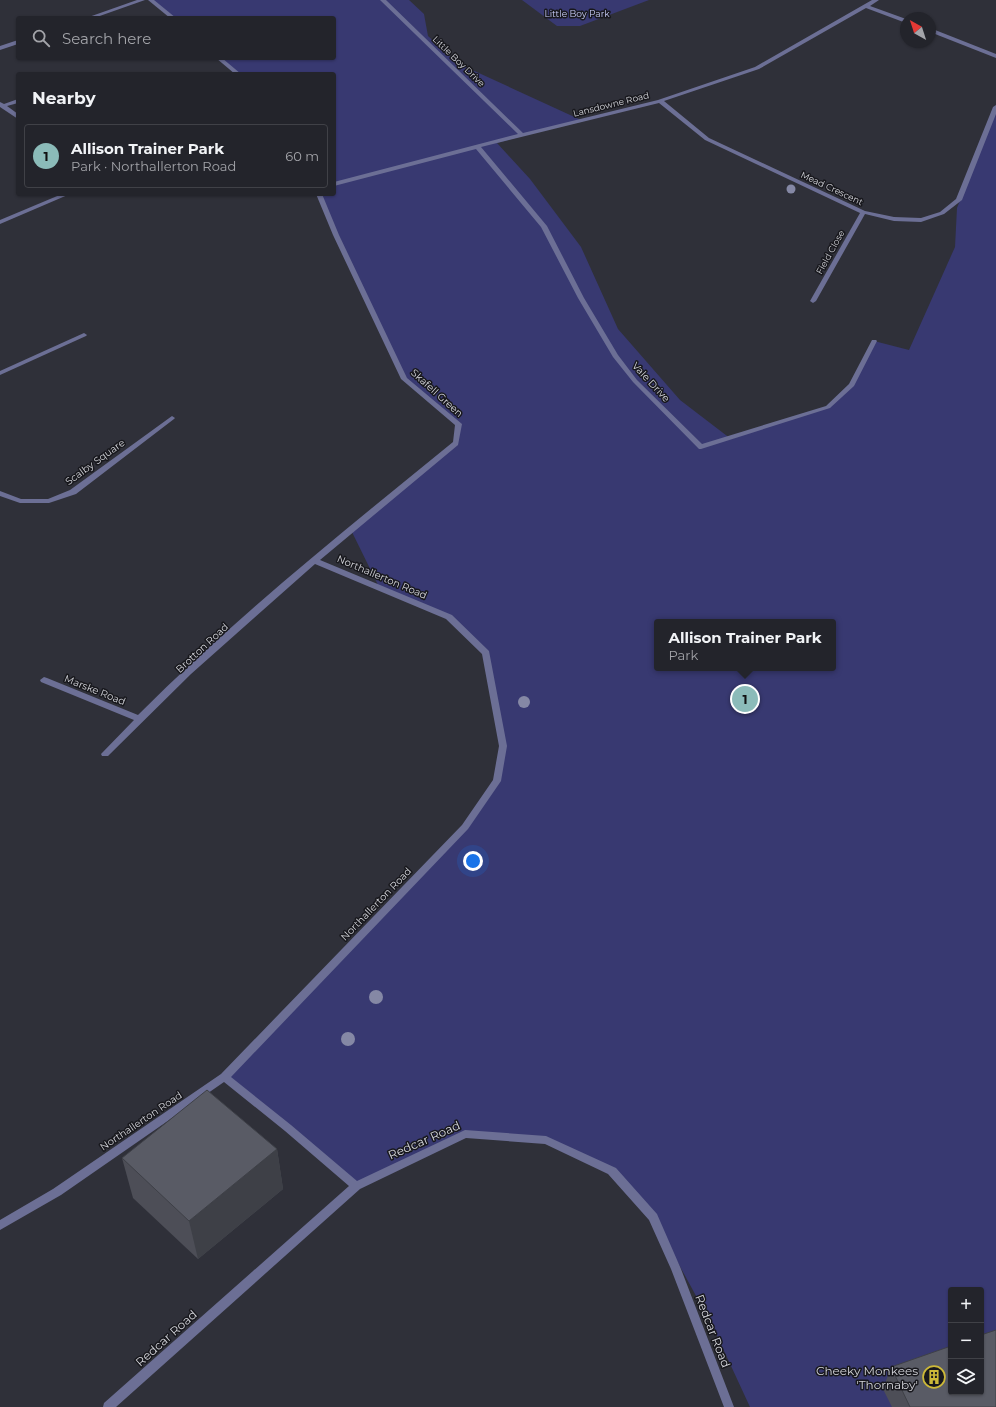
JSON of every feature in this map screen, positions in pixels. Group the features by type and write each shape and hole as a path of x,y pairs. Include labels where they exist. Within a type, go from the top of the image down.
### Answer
{"street":[{"path":"95,16 142,0"},
{"path":"151,0 171,16"},
{"name":"Little Boy Drive","path":"383,0 522,135"},
{"name":"Lansdowne Road","path":"336,183 477,146 660,101 757,68 876,0"},
{"path":"866,6 900,19"},
{"path":"936,32 996,56"},
{"path":"0,48 16,43"},
{"path":"221,60 236,72"},
{"name":"Mead Crescent","path":"660,101 708,139 863,212 894,220 921,220 942,213 959,200 996,107"},
{"path":"2,105 16,102"},
{"path":"2,105 16,116"},
{"name":"Vale Drive","path":"477,146 544,226 581,298 615,356 635,381 701,447 828,407 852,385 874,342"},
{"path":"0,222 62,196"},
{"name":"Skafell Green","path":"316,561 376,508 456,443 459,424 404,379 336,235 320,196"},
{"name":"Field Close","path":"813,301 863,212"},
{"path":"0,373 84,335"},
{"name":"Scalby Square","path":"0,493 20,501 49,501 73,492 97,476 172,418"},
{"name":"Brotton Road","path":"105,754 139,719 265,603 316,561"},
{"name":"Northallerton Road","path":"0,1225 57,1192 224,1077 465,827 497,781 503,746 486,653 449,617 316,561"},
{"name":"Marske Road","path":"44,680 139,719"},
{"path":"224,1077 288,1128 356,1186"},
{"name":"Redcar Road","path":"108,1407 356,1186 465,1134 546,1140 612,1171 653,1217 676,1269 729,1407"}],"green space":[{"path":"151,0 409,0 424,14 428,36 457,63 581,120 497,143 530,179 581,247 618,329 680,400 731,439 828,407 852,385 874,341 909,350 955,247 957,208 996,107 996,1407 750,1407 713,1327 653,1217 612,1171 546,1140 465,1134 356,1186 224,1077 465,827 497,781 503,746 486,653 449,617 379,587 351,530 456,443 459,424 408,383 320,196 336,196 336,72 233,72 220,60 336,60 336,16 170,16"},
{"name":"Little Boy Park","path":"522,0 649,0 580,26 557,26"}],"building":[{"path":"207,1090 277,1149 189,1221 122,1158"},
{"name":"Cheeky Monkees 'Thornaby'","path":"996,1330 996,1407 910,1407 891,1367 948,1347 948,1395 984,1395 984,1334"}],"place":[{"name":"Allison Trainer Park","path":"745,699"},
{"name":"Cheeky Monkees 'Thornaby'","path":"934,1377"}]}
